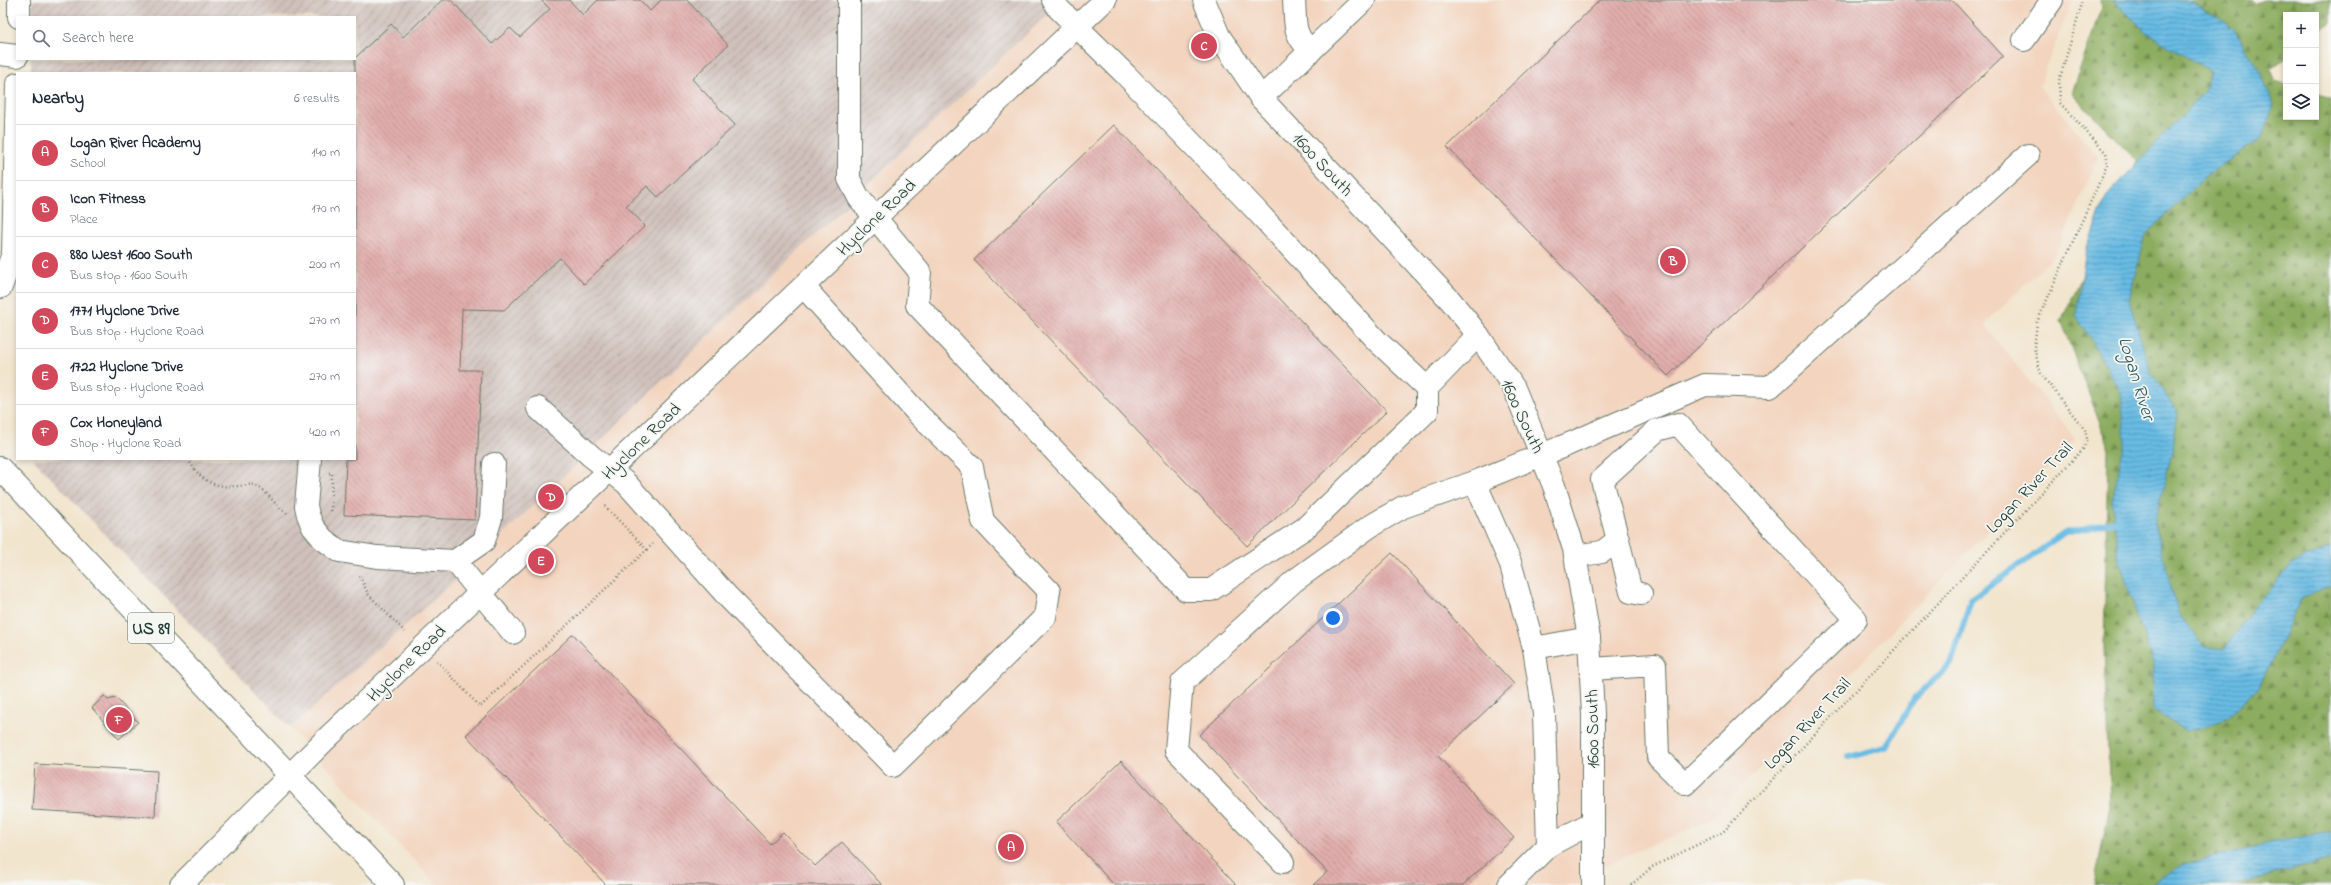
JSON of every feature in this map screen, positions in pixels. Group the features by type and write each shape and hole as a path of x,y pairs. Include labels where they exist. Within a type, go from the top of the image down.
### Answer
{"main road":[{"path":"19,0 19,16"},
{"path":"849,0 849,179 859,198 920,272 917,305 1186,590 1211,590 1305,528 1427,411 1427,388 1478,335"},
{"path":"1053,0 1059,9 1078,26 1254,208 1377,341 1427,388"},
{"name":"Hyclone Road","path":"181,885 290,774 1105,0"},
{"name":"1600 South","path":"1204,0 1219,36 1261,98 1450,301 1478,335 1514,388 1554,486 1575,556 1589,638 1593,714 1593,885"},
{"path":"1294,0 1296,30 1300,40 1311,52"},
{"path":"1261,98 1364,0"},
{"path":"2024,40 2052,0"},
{"path":"0,54 16,58"},
{"path":"17,60 17,72"},
{"path":"1,287 14,253 7,175 16,93"},
{"path":"1282,862 1176,750 1182,683 1294,581 1369,527 1403,507 1475,482 1705,385 1770,387 2028,155"},
{"path":"538,408 591,456 626,483 728,597 893,766 1045,617 1049,591 983,521 972,467 919,415 804,287"},
{"path":"1591,669 1655,665 1658,757 1685,784 1856,619 1678,424 1657,430 1602,480 1631,592 1641,594"},
{"path":"310,460 306,506 308,515 313,527 323,539 339,551 377,557 455,561 484,541 491,518 494,464"},
{"name":"US 89","path":"0,468 393,885"},
{"path":"1475,482 1510,562 1534,648 1544,714 1548,846"},
{"path":"1575,556 1602,552 1618,540"},
{"path":"455,561 513,633"},
{"path":"1534,648 1589,638"},
{"path":"1509,885 1548,846 1592,822"}],"path":[{"name":"Logan River Trail","path":"1631,885 1652,867 1722,832 2084,448 2087,439 2085,430 2041,374 2034,348 2036,322 2108,163 2106,153 2060,103 2059,81 2083,0"},
{"path":"189,460 195,470 206,482 236,486 253,484 266,492 285,513 308,515 331,513"},
{"path":"327,472 332,473 331,518"},
{"path":"605,506 646,550"},
{"path":"435,660 480,707 668,530"},
{"path":"356,554 362,582 368,594 405,632"}],"shaded area":[{"path":"32,0 1062,0 744,302 459,577 290,728 34,460 356,460 356,72 31,72 31,60 356,60 356,16 32,16"},
{"path":"1062,0 2072,0 2039,86 2098,157 2056,254 1984,325 2076,439 1710,820 1580,876 1580,885 437,885 290,728 459,577 744,302"}],"green space":[{"path":"2100,0 2251,0 2253,4 2263,0 2331,0 2331,22 2319,31 2319,12 2283,12 2283,59 2271,69 2275,82 2283,85 2283,120 2319,120 2319,95 2331,99 2331,885 2094,885 2110,806 2104,648 2108,444 2061,321 2137,161 2072,93 2101,8"}],"water":[{"name":"Logan River","path":"2113,0 2190,0 2233,28 2260,70 2274,106 2260,139 2206,176 2146,234 2129,299 2150,371 2178,413 2171,457 2154,523 2178,613 2204,647 2225,649 2254,606 2292,564 2331,547 2331,586 2301,599 2259,687 2222,722 2186,731 2154,711 2153,663 2118,557 2112,502 2125,441 2121,391 2076,315 2086,250 2106,197 2204,92 2210,71 2147,33"},
{"path":"2331,832 2331,860 2232,885 2149,885 2181,865 2304,835"}],"building":[{"path":"442,0 451,0 492,44 510,28 520,37 550,9 541,0 569,0 583,15 598,0 640,0 650,11 661,0 687,0 728,45 692,79 735,125 658,197 647,186 626,206 645,226 584,284 560,258 504,310 462,309 460,370 481,370 475,520 344,515 346,460 356,460 355,60 356,57 391,24 403,37"},
{"path":"1600,0 1952,0 2003,56 1668,376 1447,147"},
{"path":"1114,125 1387,411 1247,546 974,260"},
{"path":"1392,553 1514,684 1438,756 1514,838 1463,885 1313,885 1327,872 1199,735"},
{"path":"573,634 770,844 783,832 815,866 842,842 882,885 606,885 466,735"},
{"path":"104,696 108,700 116,698 138,722 119,739 92,708"},
{"path":"1121,761 1236,885 1114,885 1056,822"},
{"path":"35,764 157,771 155,817 32,810"}],"waterway":[{"path":"1849,757 1886,747 1914,699 1951,664 1971,599 2065,533 2121,520"}],"place":[{"name":"880 West 1600 South","path":"1204,46"},
{"name":"Icon Fitness","path":"1673,261"},
{"name":"1771 Hyclone Drive","path":"551,497"},
{"name":"1722 Hyclone Drive","path":"541,561"},
{"name":"Cox Honeyland","path":"119,720"},
{"name":"Logan River Academy","path":"1011,847"}]}
